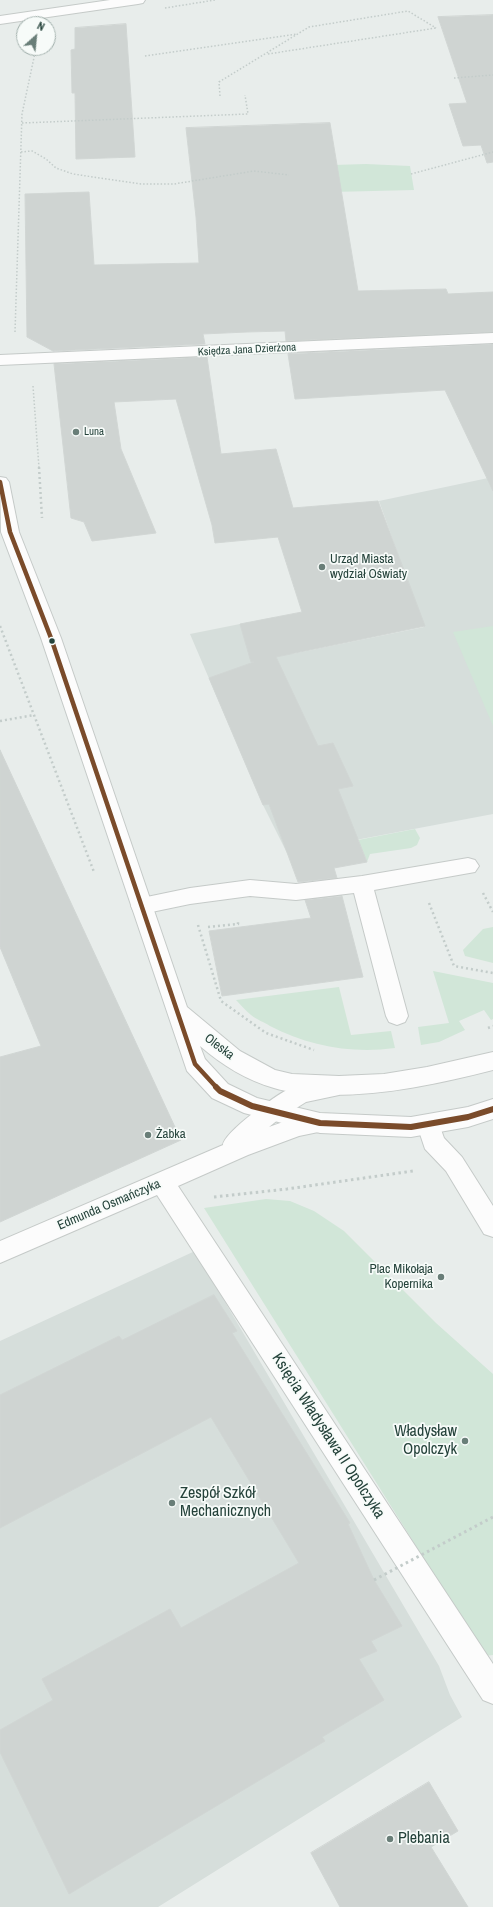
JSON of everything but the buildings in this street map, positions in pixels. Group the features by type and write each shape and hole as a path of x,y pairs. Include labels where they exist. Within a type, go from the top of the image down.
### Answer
{"street":[{"path":"0,20 138,0"},
{"name":"Księdza Jana Dzierżona","path":"0,360 493,338"},
{"path":"0,482 3,534 51,638 177,1010"},
{"path":"142,906 190,896 250,888 296,892 362,884 468,866"},
{"path":"362,884 397,1016"},
{"name":"Oleska","path":"177,1010 209,1042 236,1060 268,1078 291,1084 338,1087 394,1083 416,1080 493,1061"},
{"name":"Oleska","path":"177,1010 195,1064 220,1091 252,1106 271,1112 320,1122 386,1127 410,1127 429,1125 468,1117 493,1109"},
{"name":"Edmunda Osmańczyka","path":"219,1157 271,1112 300,1094 338,1087"},
{"name":"Edmunda Osmańczyka","path":"0,1252 219,1157 277,1134 320,1122"},
{"path":"429,1125 433,1142 454,1164 493,1226"},
{"name":"Księcia Władysława II Opolczyka","path":"173,1178 493,1690"}],"path":[{"path":"220,96 220,82 265,54 309,27 408,11 436,28 265,54"},
{"path":"145,56 299,33"},
{"path":"34,56 22,114 15,333 19,339 32,345 42,518 44,526"},
{"path":"454,78 493,75"},
{"path":"22,123 248,114 245,95"},
{"path":"21,152 32,151 46,159 56,168 72,174 141,184 174,184 254,171 289,175"},
{"path":"411,174 493,152"},
{"path":"0,721 34,715"},
{"path":"418,874 454,966 493,973"},
{"path":"190,896 221,1001 266,1033 316,1050"},
{"path":"208,927 223,926"},
{"path":"482,1031 493,1026"},
{"path":"173,1178 211,1197 287,1189 454,1164"},
{"path":"374,1580 493,1518"}],"shaded area":[{"path":"493,477 493,814 287,853 263,805 190,634 275,617 292,654 424,627 379,501"},
{"name":"Zespół Szkół Mechanicznych","path":"195,1251 439,1666 450,1695 462,1717 158,1907 0,1907 0,1341"}],"green space":[{"path":"366,164 410,166 414,190 291,193 333,165"},
{"path":"493,626 493,726 453,632"},
{"path":"415,829 420,838 417,845 411,848 370,854 367,862 358,840"},
{"path":"493,927 493,963 465,956 463,950 483,929"},
{"path":"433,971 493,983 493,1019 491,1020 484,1010 459,1021 465,1030 439,1042 421,1045 418,1027 449,1023"},
{"path":"339,987 351,1035 391,1031 395,1048 379,1050 347,1049 331,1047 300,1039 270,1026 251,1015 236,1000"},
{"path":"266,1199 290,1201 314,1211 344,1231 436,1323 493,1374 493,1655 485,1656 204,1208"}],"transit line":[{"path":"0,482 10,532 51,638 195,1064 220,1091 252,1106 320,1123 411,1127 468,1117 493,1109"}],"place":[{"name":"Luna","path":"76,432"},
{"name":"Urząd Miasta wydział Oświaty","path":"322,567"},
{"name":"Żabka","path":"148,1135"},
{"name":"Plac Mikołaja Kopernika","path":"441,1277"},
{"name":"Władysław Opolczyk","path":"465,1441"},
{"name":"Zespół Szkół Mechanicznych","path":"172,1503"},
{"name":"Plebania","path":"390,1839"}]}
